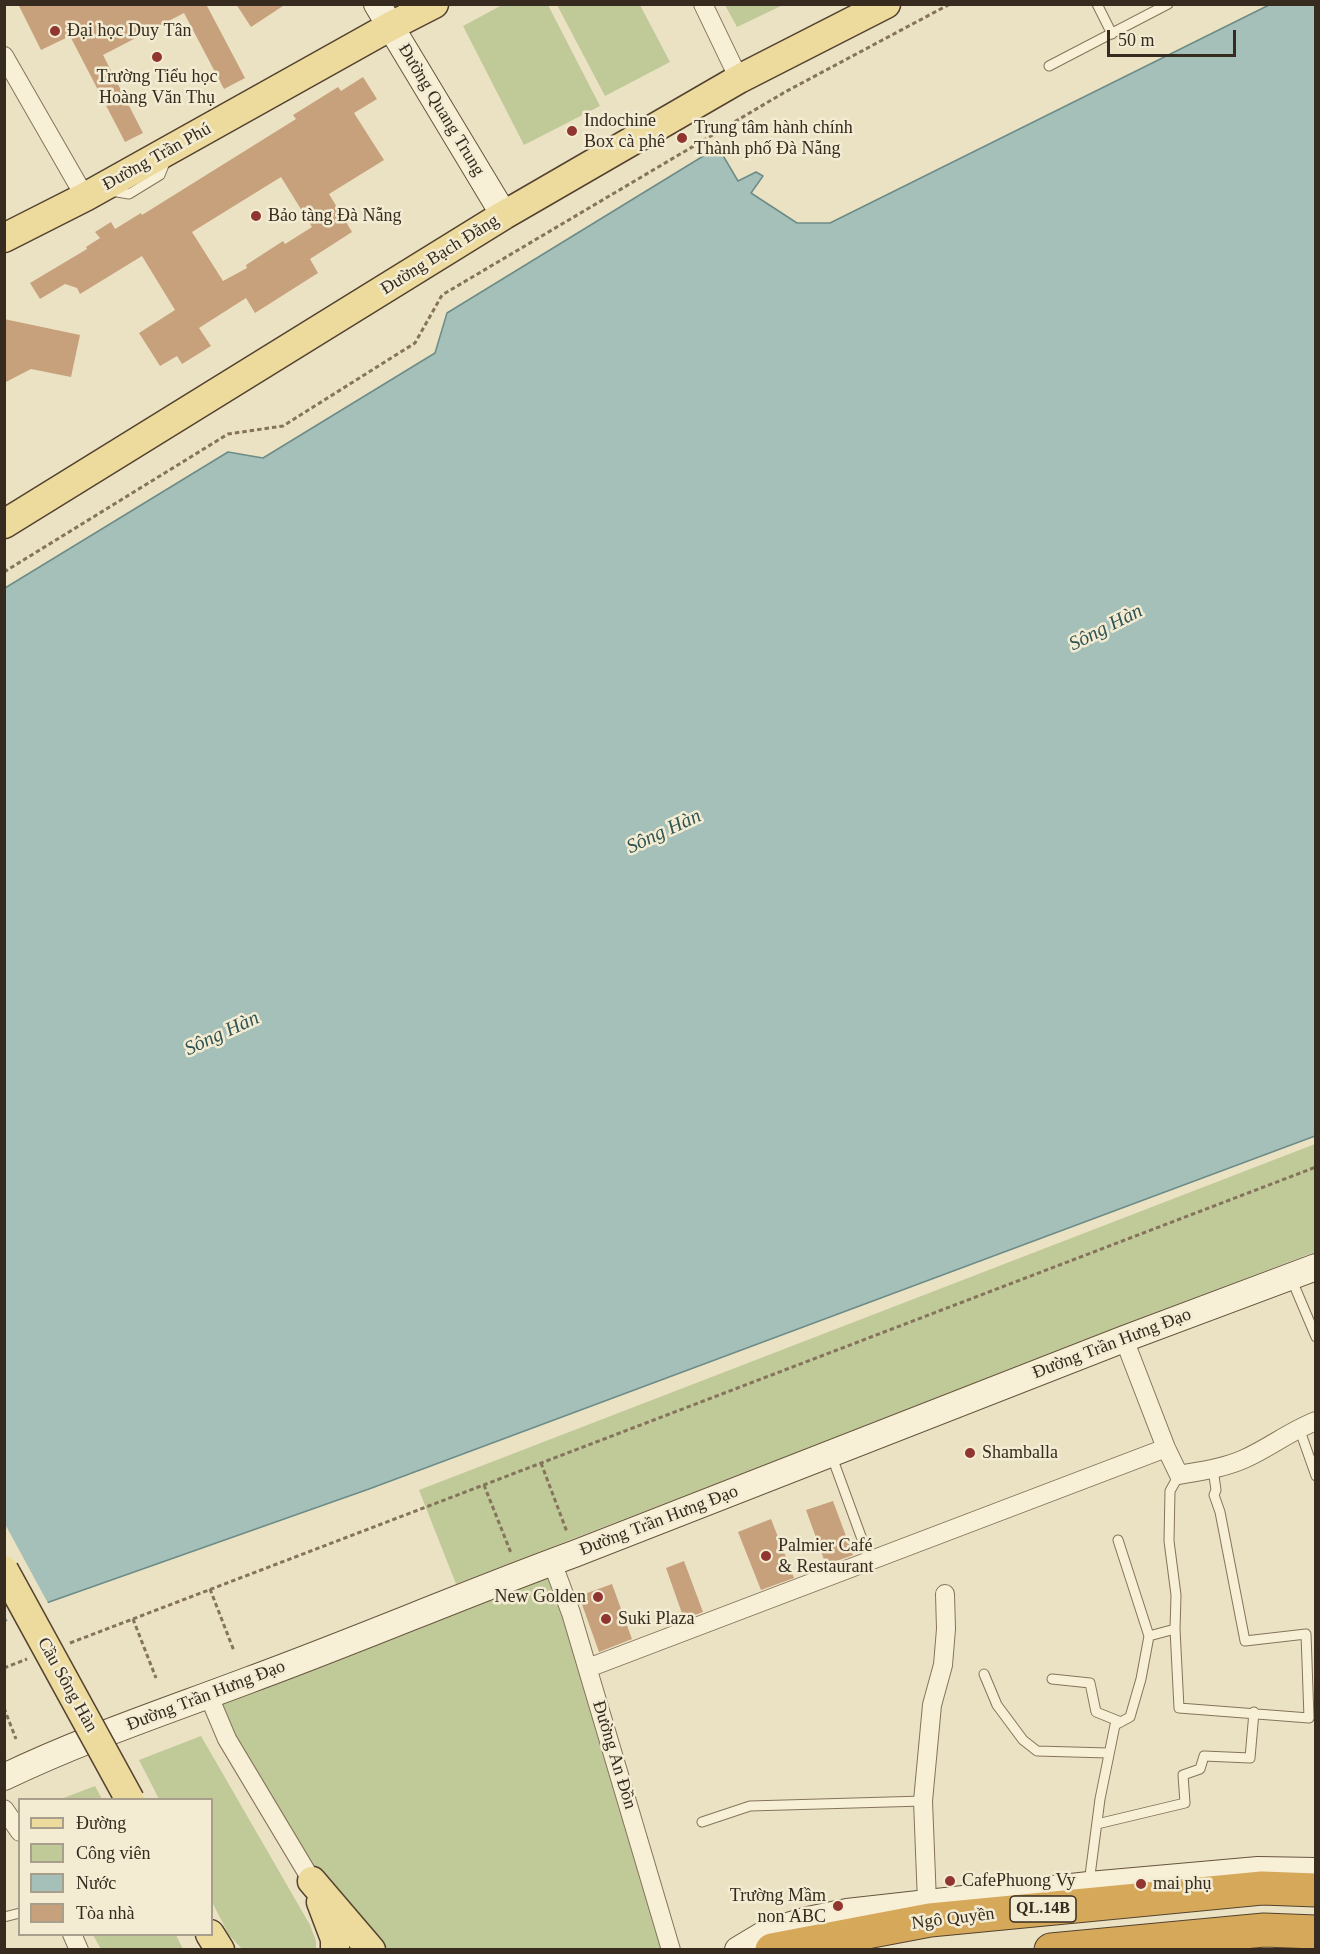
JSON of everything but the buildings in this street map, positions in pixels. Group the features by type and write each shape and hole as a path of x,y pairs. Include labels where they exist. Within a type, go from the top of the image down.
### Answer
{"highway":[{"name":"Ngô Quyền","path":"772,1950 930,1920 1262,1888 1316,1890"},
{"name":"QL.14B","path":"1051,1950 1264,1930 1316,1932"}],"main road":[{"name":"Đường Trần Phú","path":"4,238 93,193 170,150 384,15 434,4"},
{"name":"Đường Bạch Đằng","path":"4,524 504,215 739,79 886,4"},
{"name":"Đường Quang Trung","path":"384,15 504,215"},
{"name":"Đường Trần Hưng Đạo","path":"4,1778 146,1717 249,1680 1316,1266"},
{"name":"Cầu Sông Hàn","path":"4,1570 129,1798"},
{"path":"738,1950 768,1932 808,1920 847,1912 1089,1885 1258,1870 1316,1871"},
{"path":"312,1881 335,1939 335,1950"},
{"path":"312,1881 371,1950"}],"street":[{"path":"703,4 739,79"},
{"path":"4,56 93,193"},
{"path":"1124,1339 1166,1448 1179,1475 1213,1469 1245,1458 1307,1424"},
{"path":"588,1668 1166,1448"},
{"name":"Đường An Đồn","path":"552,1562 588,1668 671,1950"},
{"path":"927,1902 923,1801 932,1705 943,1665 946,1629 945,1594"},
{"path":"208,1694 227,1739 312,1881"},
{"path":"4,1809 18,1829"},
{"path":"72,1936 79,1950"}],"lane":[{"path":"1097,4 1112,34"},
{"path":"1048,66 1168,4"},
{"path":"1291,1276 1316,1337"},
{"path":"1307,1424 1316,1476"},
{"path":"831,1454 870,1561"},
{"path":"1179,1475 1170,1491 1168,1541 1176,1595 1175,1629 1179,1708 1312,1718 1306,1634 1245,1641 1220,1512 1214,1495 1216,1490 1213,1469"},
{"path":"1089,1885 1096,1824 1108,1754 1115,1725 1130,1717 1141,1679 1149,1636 1118,1540"},
{"path":"1149,1636 1175,1629"},
{"path":"984,1674 992,1696 1009,1722 1023,1740 1037,1751 1108,1754"},
{"path":"1052,1679 1090,1683 1096,1712 1121,1722"},
{"path":"1096,1824 1185,1803 1183,1775 1200,1768 1204,1756 1250,1758 1254,1712"},
{"path":"702,1822 750,1806 923,1801"}],"path":[{"path":"4,572 228,434 283,426 415,343 442,295 785,92 950,4"},
{"path":"69,1643 1316,1167"},
{"path":"541,1463 567,1533"},
{"path":"484,1485 511,1553"},
{"path":"210,1589 234,1651"},
{"path":"133,1619 156,1678"},
{"path":"4,1668 37,1656"},
{"path":"4,1708 16,1738"}],"green space":[{"path":"504,4 548,5 600,106 524,145 463,26"},
{"path":"557,5 640,5 670,62 605,96"},
{"path":"725,5 783,5 737,27"},
{"path":"1315,1144 1315,1252 456,1584 419,1490"},
{"path":"552,1562 670,1949 375,1949 312,1881 208,1694"},
{"path":"201,1736 310,1925 316,1941 316,1949 242,1949 229,1935 213,1904 213,1798 158,1798 139,1760"},
{"path":"95,1786 101,1798 64,1798"},
{"path":"94,1936 176,1936 183,1949 101,1949"}],"water":[{"name":"Sông Hàn","path":"1269,5 1315,5 1315,1136 369,1489 35,1607 5,1621 5,588 228,452 263,458 435,353 447,313 718,147 738,181 756,172 763,176 751,193 797,223 830,223"}],"pier":[{"path":"5,1524 49,1605 9,1623 4,1615"}],"place":[{"name":"Đại học Duy Tân","path":"55,31"},
{"name":"Trường Tiểu học Hoàng Văn Thụ","path":"157,57"},
{"name":"Indochine Box cà phê","path":"572,131"},
{"name":"Trung tâm hành chính Thành phố Đà Nẵng","path":"682,138"},
{"name":"Bảo tàng Đà Nẵng","path":"256,216"},
{"name":"Shamballa","path":"970,1453"},
{"name":"Palmier Café & Restaurant","path":"766,1556"},
{"name":"New Golden","path":"598,1597"},
{"name":"Suki Plaza","path":"606,1619"},
{"name":"CafePhuong Vy","path":"950,1881"},
{"name":"mai phụ","path":"1141,1884"},
{"name":"Trường Mầm non ABC","path":"838,1906"}]}
